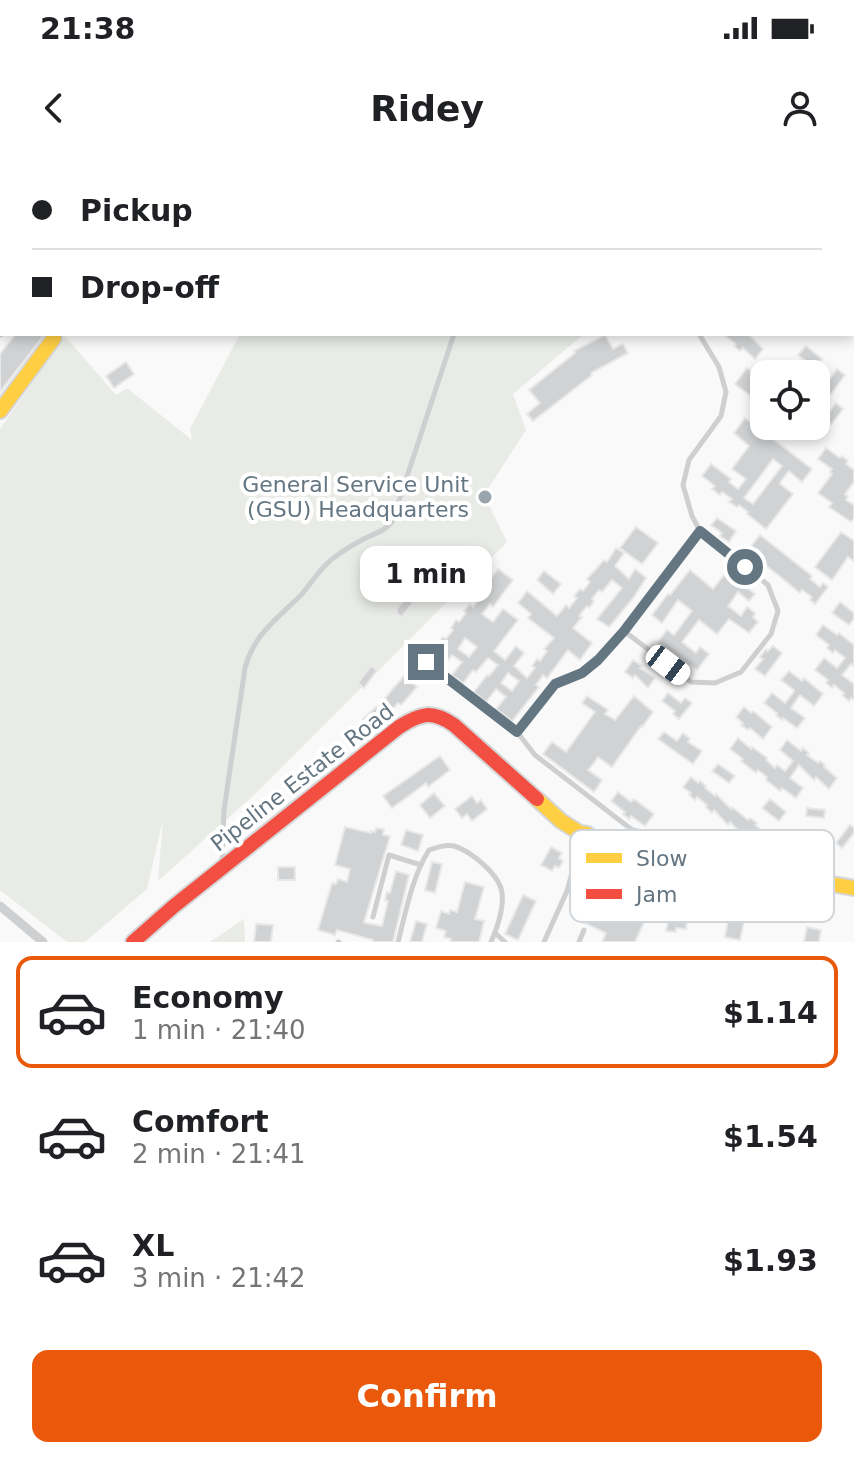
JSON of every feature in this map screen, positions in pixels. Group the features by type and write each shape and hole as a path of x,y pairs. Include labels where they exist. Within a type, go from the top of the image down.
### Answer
{"street":[{"path":"1,407 54,338"},
{"name":"Pipeline Estate Road","path":"133,942 399,727 422,714 433,713 449,721 553,814 576,830"},
{"path":"834,884 854,888"},
{"path":"0,906 43,942"}],"lane":[{"path":"221,869 224,810 249,653 273,621 325,565 392,522 453,336"},
{"path":"624,631 691,682 715,683 741,672 771,634 778,611 768,585 700,531 683,485 689,460 721,416 726,392 719,367 700,336"},
{"path":"517,732 555,684 590,667 624,631 700,531"},
{"path":"426,662 517,732 535,755 633,830"},
{"path":"398,942 416,877 429,850 438,846 450,846 473,857 492,873 500,885 502,902 491,942"},
{"path":"373,917 389,855 421,865"},
{"path":"544,942 570,880"},
{"path":"579,942 584,930"},
{"path":"495,933 505,942"}],"shaded area":[{"path":"65,336 116,395 127,388 192,440 190,429 239,336 582,336 513,394 526,430 484,495 507,542 254,795 158,881 163,819 147,889 85,942 67,942 0,890 0,429"},
{"path":"244,919 245,942 210,942"}],"building":[{"path":"14,336 43,336 0,392 0,354"},
{"path":"606,336 613,349 623,344 628,353 591,373 533,421 527,414 540,403 529,390 574,351"},
{"path":"726,336 750,336 763,349 755,359 743,348 740,351 734,346 736,344"},
{"path":"806,346 822,359 805,360 798,355"},
{"path":"126,362 134,374 114,388 106,376"},
{"path":"747,368 750,370 750,395 735,384"},
{"path":"837,369 845,375 831,394 830,379"},
{"path":"836,403 843,409 830,426 830,411"},
{"path":"745,418 750,422 750,440 774,440 812,469 802,482 789,471 781,481 780,484 793,494 766,529 739,505 737,507 729,502 732,499 712,489 715,486 702,476 711,464 731,479 729,482 738,489 746,479 732,469 749,446 734,433","holes":["773,459 782,466 753,504 744,498"]},
{"path":"826,448 840,458 842,456 854,470 854,482 845,494 848,497 846,500 854,505 851,522 829,507 832,503 818,493 832,474 832,469 818,459"},
{"path":"717,518 736,531 729,542 711,525"},
{"path":"636,527 658,543 642,564 620,548"},
{"path":"841,532 854,541 854,561 848,557 832,580 815,567"},
{"path":"760,535 812,576 810,579 820,587 823,583 828,587 815,604 810,600 812,597 802,590 800,593 749,549"},
{"path":"616,548 624,553 615,566 629,579 635,569 646,578 609,627 597,619 622,588 612,580 602,592 599,590 573,628 592,643 580,660 568,650 547,678 543,675 536,685 539,687 512,721 496,709 506,697 496,689 486,702 474,692 498,665 488,658 463,683 452,675 462,662 452,655 442,667 428,657 443,637 446,639 456,620 459,622 470,604 473,607 498,569 513,580 493,607 490,604 482,614 493,622 503,609 518,620 494,651 505,660 516,646 524,653 514,666 527,678 535,668 532,666 537,659 540,661 547,651 544,649 554,638 528,618 531,614 518,603 527,591 557,616 566,605 569,608 577,598 574,596 580,589 583,591 590,582 587,579 604,560 607,562","holes":["465,638 477,647 469,657 458,649","508,673 519,681 512,691 501,683"]},
{"path":"690,570 713,589 724,575 755,594 749,601 738,592 728,606 741,616 747,607 755,613 753,617 758,622 749,633 729,619 717,634 699,620 682,642 696,653 700,647 709,654 697,670 658,642 667,630 674,635 692,611 678,600 662,623 652,615"},
{"path":"544,571 561,584 553,594 537,580"},
{"path":"413,588 420,593 402,617 396,610"},
{"path":"840,602 854,613 849,625 832,613"},
{"path":"823,625 854,645 854,667 851,664 842,675 854,684 854,700 851,698 849,701 834,685 832,688 826,683 828,680 815,670 824,658 837,668 845,658 835,650 833,653 827,648 829,645 816,635"},
{"path":"773,646 782,653 765,676 755,669 766,649 768,651"},
{"path":"633,660 655,678 648,688 635,675 633,678 625,672"},
{"path":"371,666 377,670 364,688 358,683"},
{"path":"789,671 802,681 804,678 823,694 814,706 800,695 791,708 805,718 797,728 782,720 764,703 772,693 785,703 793,693 794,690 781,680"},
{"path":"404,676 417,687 389,713 380,704"},
{"path":"668,693 681,703 685,698 692,703 679,719 673,714 675,711 662,701"},
{"path":"587,696 608,710 605,714 615,720 634,696 653,712 612,767 598,757 588,770 602,780 594,792 543,754 552,742 566,752 595,712 582,703"},
{"path":"376,707 381,711 369,724 363,719"},
{"path":"744,707 772,727 763,739 741,725 743,723 736,717"},
{"path":"664,732 677,741 683,733 690,739 688,742 702,751 693,764 658,739"},
{"path":"738,738 767,758 775,768 777,765 785,771 793,761 780,750 787,740 801,751 803,748 809,753 807,755 818,763 820,761 837,778 829,789 799,765 790,778 803,788 796,798 782,788 780,791 758,770 756,773 741,761 743,759 730,749"},
{"path":"440,756 450,770 392,808 383,796"},
{"path":"718,764 735,776 729,783 712,771"},
{"path":"691,777 698,783 700,781 731,809 757,823 755,825 762,830 738,830 730,822 728,825 714,810 712,813 707,805 697,797 695,800 683,787"},
{"path":"618,792 654,814 645,826 631,816 629,819 611,801"},
{"path":"434,793 445,806 430,818 420,805"},
{"path":"472,796 477,803 481,800 487,809 472,821 467,814 462,818 455,809"},
{"path":"770,799 786,812 779,821 762,808"},
{"path":"807,808 825,810 824,818 806,816"},
{"path":"850,825 854,833 842,848 836,843"},
{"path":"345,827 371,833 376,828 384,829 383,835 390,836 364,922 382,926 387,892 390,893 396,871 409,875 393,942 373,942 337,930 335,935 318,930 332,883 336,884 338,879 347,882 350,869 335,865"},
{"path":"406,830 423,835 418,851 401,845"},
{"path":"551,847 562,853 559,858 563,861 559,868 555,866 552,871 541,865"},
{"path":"432,862 442,864 435,893 425,890"},
{"path":"278,867 295,867 295,880 278,880"},
{"path":"465,882 484,887 475,919 484,921 479,942 450,942 451,939 444,937 446,931 436,928 441,911 449,914 450,910 457,912"},
{"path":"523,895 536,901 518,940 505,934"},
{"path":"416,921 427,924 422,942 410,942"},
{"path":"582,922 644,922 635,942 602,942 606,933"},
{"path":"668,922 687,922 686,929 666,931"},
{"path":"728,922 744,922 740,940 725,937"},
{"path":"256,924 273,925 271,942 254,942"},
{"path":"807,927 821,930 819,942 804,942"}],"traffic: slow":[{"path":"0,411 54,338"},
{"path":"537,799 575,830"},
{"path":"834,884 854,888"}],"traffic: jam":[{"path":"133,942 399,727 420,716 433,715 454,725 537,799"}],"place":[{"name":"General Service Unit (GSU) Headquarters","path":"485,497"}],"route":[{"path":"426,662 517,732 555,684 582,673 598,660 624,631 700,531 745,567"}]}
